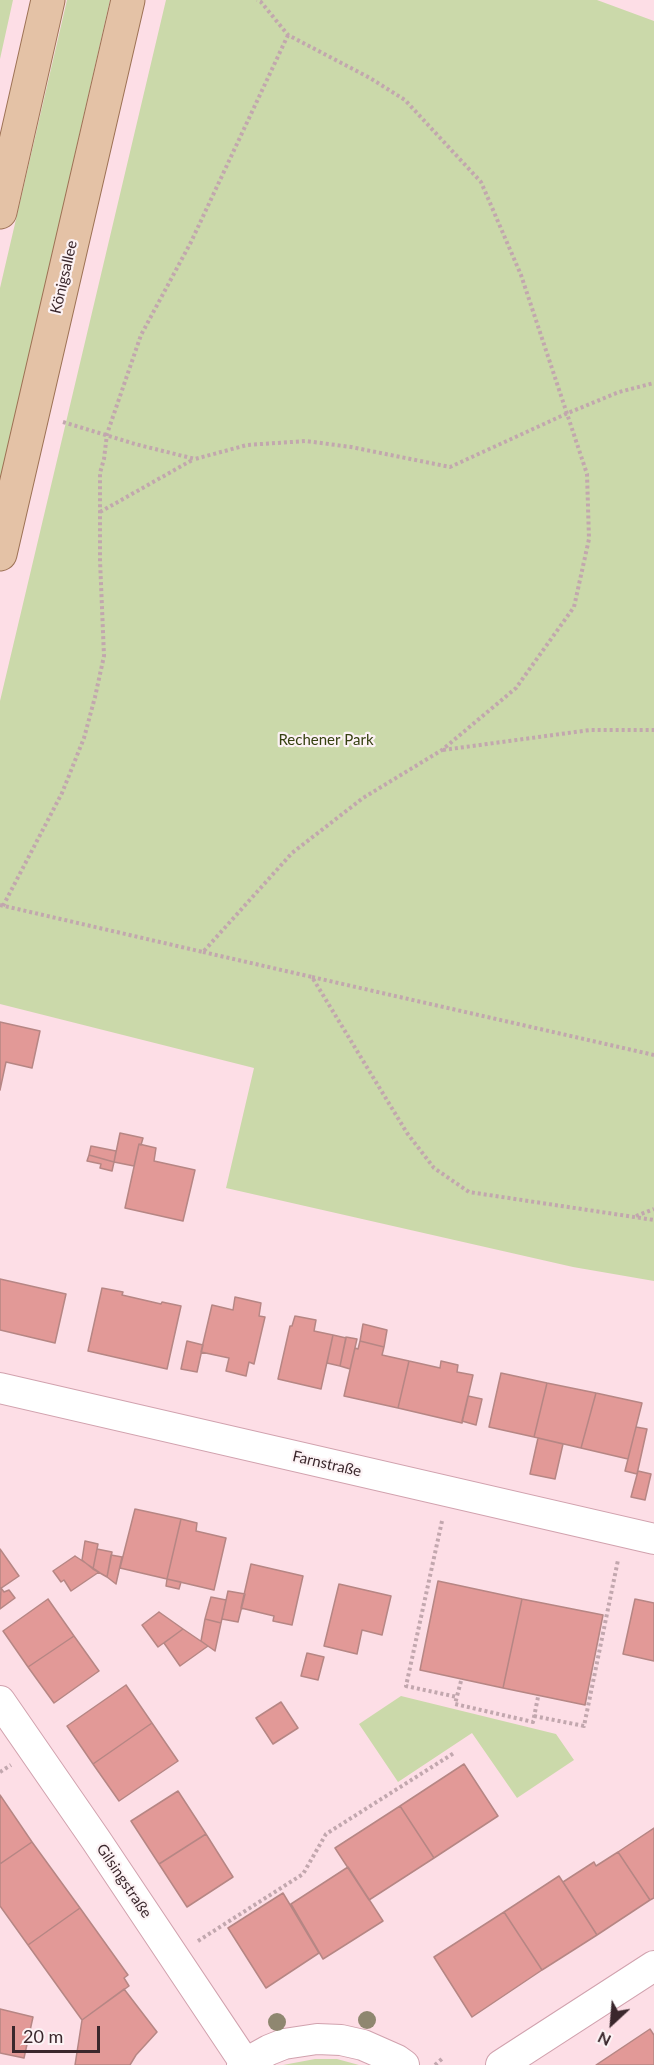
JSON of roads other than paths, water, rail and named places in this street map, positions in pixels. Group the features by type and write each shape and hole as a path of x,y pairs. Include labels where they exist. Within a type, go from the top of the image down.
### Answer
{"main road":[{"path":"0,212 48,0"},
{"name":"Königsallee","path":"0,554 128,0"}],"street":[{"name":"Farnstraße","path":"0,1388 654,1539"},
{"name":"Gilsingstraße","path":"0,1701 174,1956 243,2064"},
{"path":"501,2065 654,1966"},
{"path":"243,2064 284,2044 317,2039 363,2044 404,2065"}],"park label":[{"name":"Rechener Park","path":"326,740"}]}
